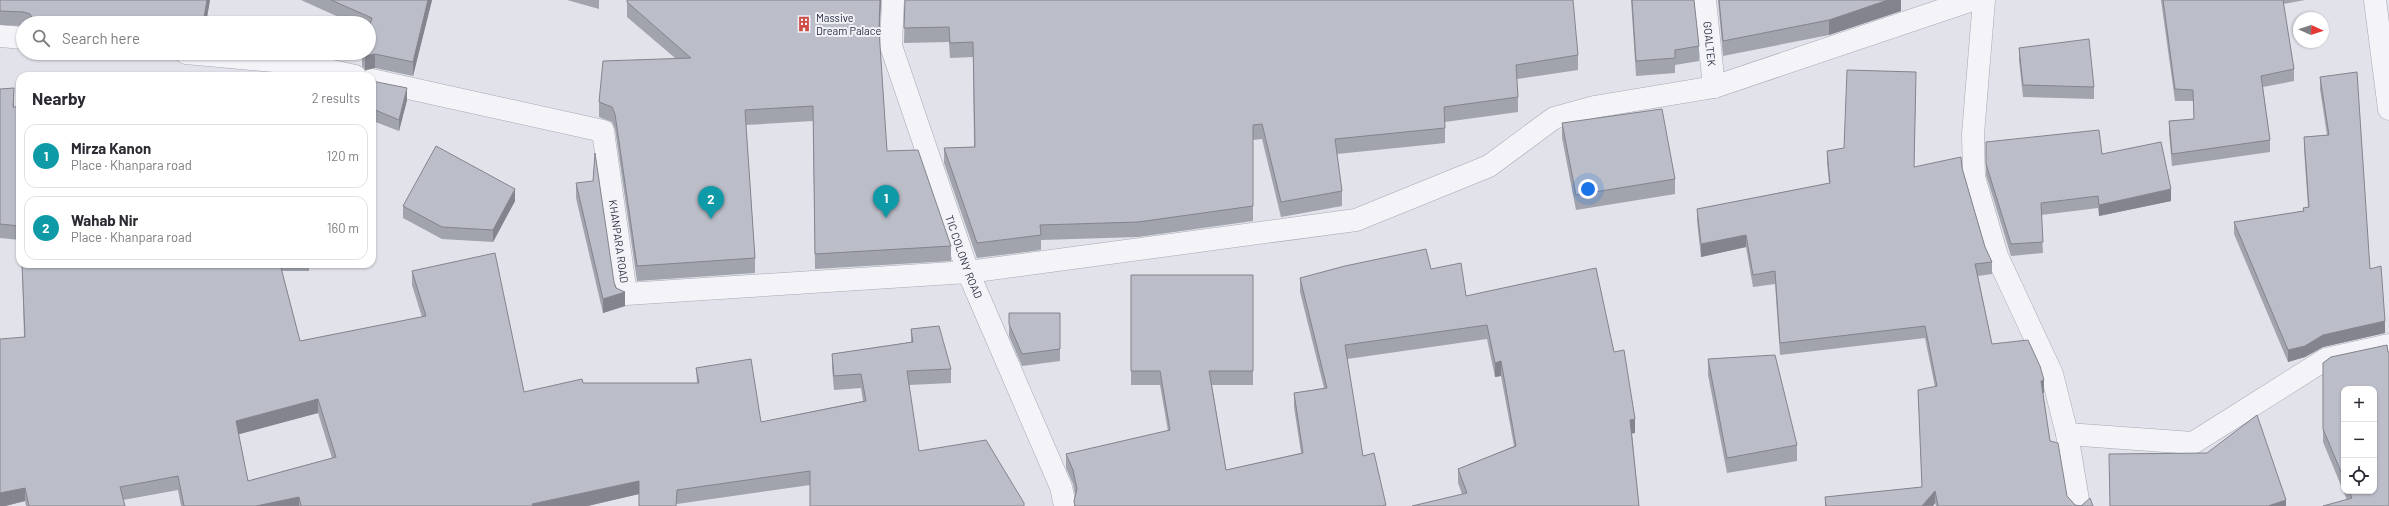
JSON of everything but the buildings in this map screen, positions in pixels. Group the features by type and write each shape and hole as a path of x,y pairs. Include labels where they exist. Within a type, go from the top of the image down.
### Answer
{"street":[{"name":"TIC COLONY ROAD","path":"893,0 891,46 968,272 1061,486 1065,506"},
{"name":"GOALTEK","path":"1705,0 1714,87"},
{"path":"968,272 1356,220 1489,166 1554,118 1594,107 1714,87 1972,0"},
{"path":"1984,0 1973,134 1974,177 1997,256 2052,374 2067,434 2080,506"},
{"path":"2375,0 2389,109"},
{"path":"0,36 16,37"},
{"path":"263,60 296,63 337,72"},
{"name":"KHANPARA ROAD","path":"376,81 604,131 626,294 968,272"},
{"path":"2067,434 2193,442 2326,359 2389,345"}],"place":[{"name":"Massive Dream Palace","path":"804,24"},
{"name":"Mirza Kanon","path":"886,218"},
{"name":"Wahab Nir","path":"711,219"}]}
